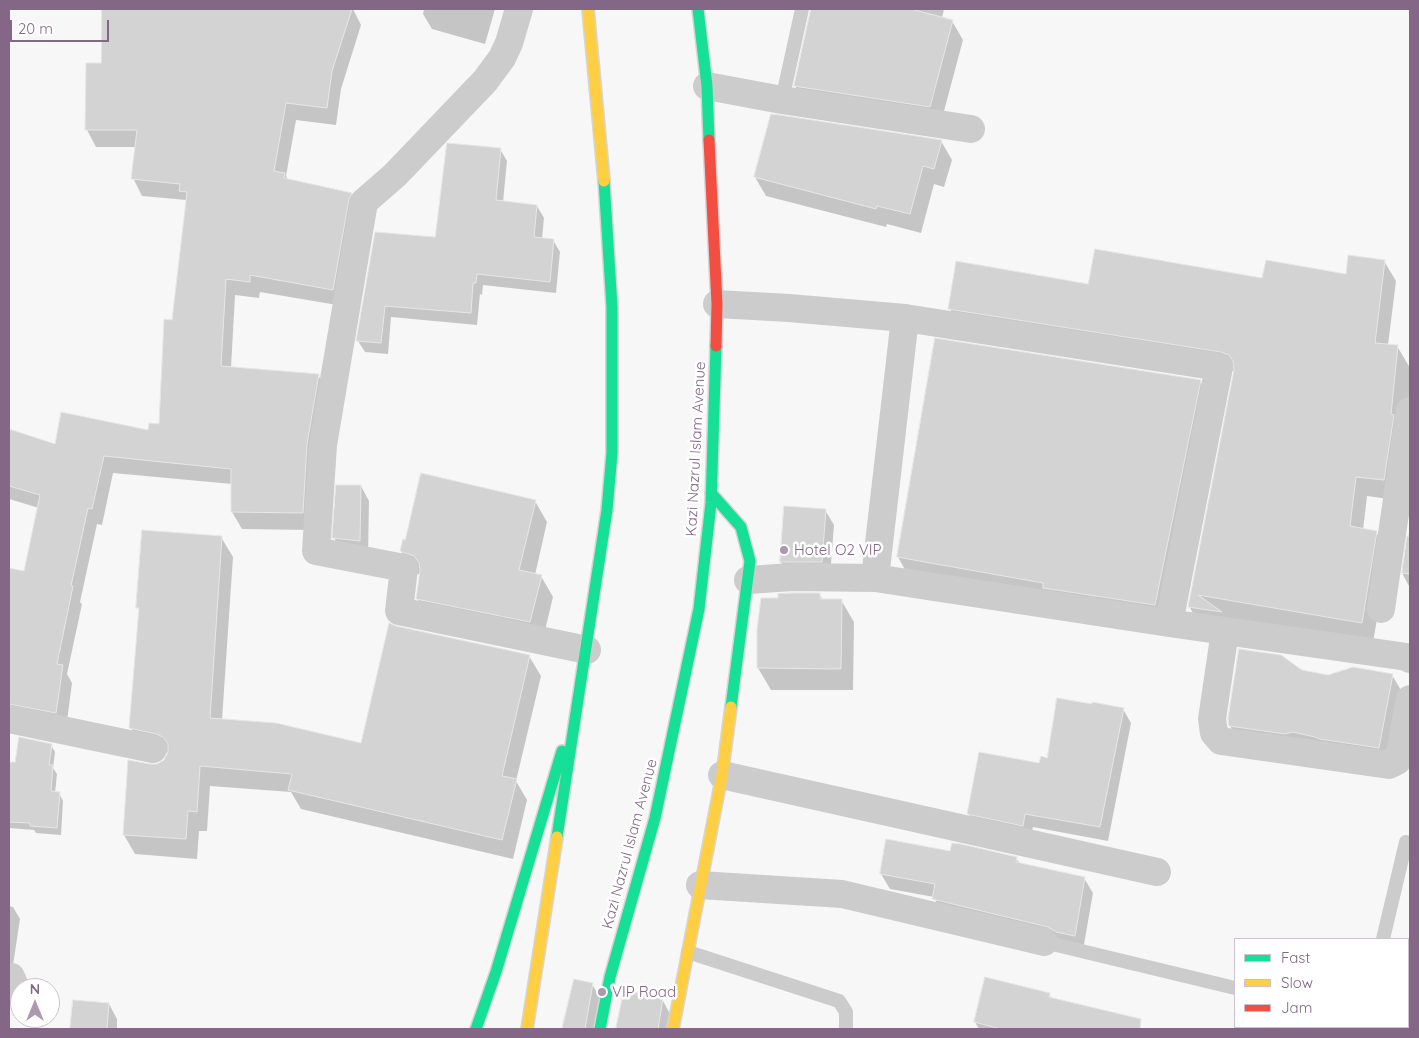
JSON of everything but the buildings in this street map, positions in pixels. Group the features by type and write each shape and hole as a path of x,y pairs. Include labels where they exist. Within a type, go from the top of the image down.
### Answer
{"main road":[{"path":"527,1029 587,650 607,510 612,453 612,307 602,146 588,9"},
{"name":"Kazi Nazrul Islam Avenue","path":"600,1029 610,977 655,818 699,609 711,493 717,304 707,86 698,9"},
{"path":"673,1029 722,775 750,561 740,527 711,493"},
{"path":"476,1029 496,972 581,688"}],"street":[{"path":"519,9 509,43 502,58 485,81 395,175 364,202 323,445 316,552 404,568 399,611 587,650"},
{"path":"707,86 782,100 971,129"},
{"path":"717,304 905,318 1219,367 1169,624"},
{"path":"875,578 905,318"},
{"path":"1381,609 1410,411"},
{"path":"748,580 792,577 875,578 1169,624 1407,657 1410,659"},
{"path":"1225,631 1212,719 1214,733 1221,740 1388,765 1397,761 1400,754 1410,699"},
{"path":"9,719 153,749"},
{"path":"722,775 1157,872"},
{"path":"700,884 842,894 1044,942"}],"lane":[{"path":"782,100 802,9"},
{"path":"1383,938 1406,842"},
{"path":"1044,942 1234,988"},
{"path":"688,952 840,1000 846,1012 846,1029"}],"traffic: fast":[{"path":"698,9 707,86 709,140"},
{"path":"557,837 607,510 612,453 612,307 604,181"},
{"path":"600,1029 610,977 655,818 699,609 711,503 716,346"},
{"path":"711,493 741,527 750,561 731,707"},
{"path":"476,1029 496,972 562,751"}],"traffic: slow":[{"path":"588,9 604,181"},
{"path":"673,1029 722,775 731,707"},
{"path":"527,1029 557,837"}],"traffic: jam":[{"path":"709,140 717,304 716,346"}],"place":[{"name":"Hotel O2 VIP","path":"784,550"},
{"name":"VIP Road","path":"602,992"}]}
